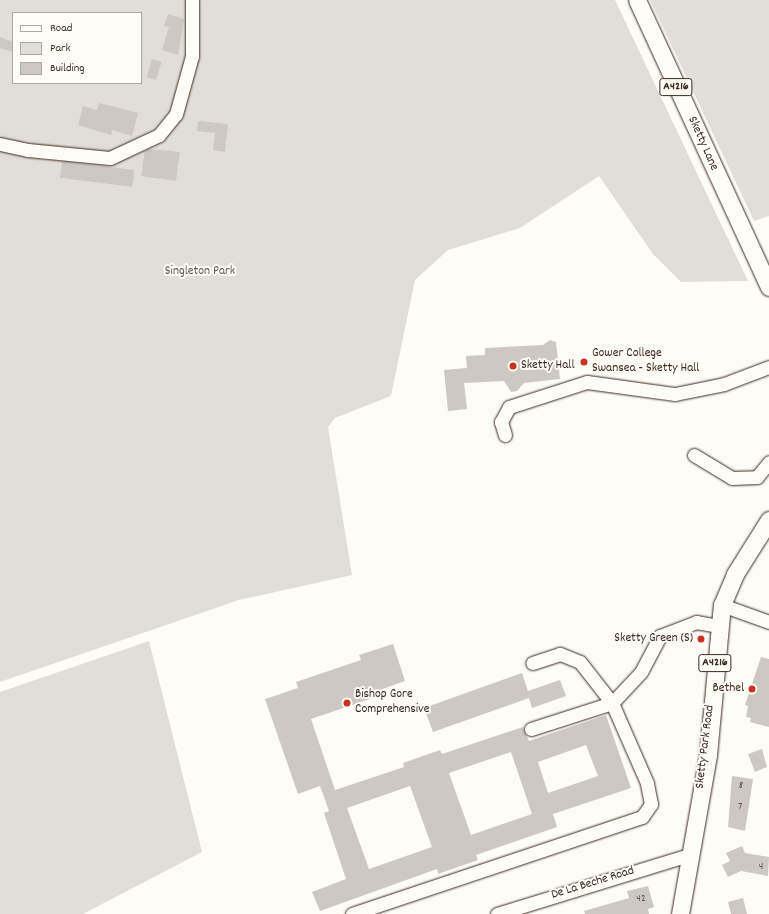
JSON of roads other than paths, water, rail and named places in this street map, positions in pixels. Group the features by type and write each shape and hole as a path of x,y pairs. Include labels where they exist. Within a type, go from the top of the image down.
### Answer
{"main road":[{"name":"Sketty Lane","path":"637,0 769,287"},
{"name":"Sketty Park Road","path":"680,914 689,855 708,755 718,626 722,605 734,574 769,520"}],"street":[{"path":"0,144 28,150 110,158 159,135 176,114 191,63 192,0"},
{"path":"505,435 501,422 509,407 587,382 675,394 724,384 769,368"},
{"path":"694,455 732,478 757,477 769,462"},
{"path":"722,605 769,622"},
{"path":"531,729 612,703 641,672 660,636 696,622 718,626"},
{"path":"352,914 642,817 650,804 647,783 612,703 580,662 560,654 532,663"},
{"name":"De La Beche Road","path":"500,914 689,855"}],"place":[{"name":"Gower College Swansea - Sketty Hall","path":"584,362"},
{"name":"Sketty Hall","path":"513,366"},
{"name":"Sketty Green (S)","path":"701,639"},
{"name":"Bethel","path":"752,689"},
{"name":"Bishop Gore Comprehensive","path":"347,703"}],"park label":[{"name":"Singleton Park","path":"200,272"}]}
